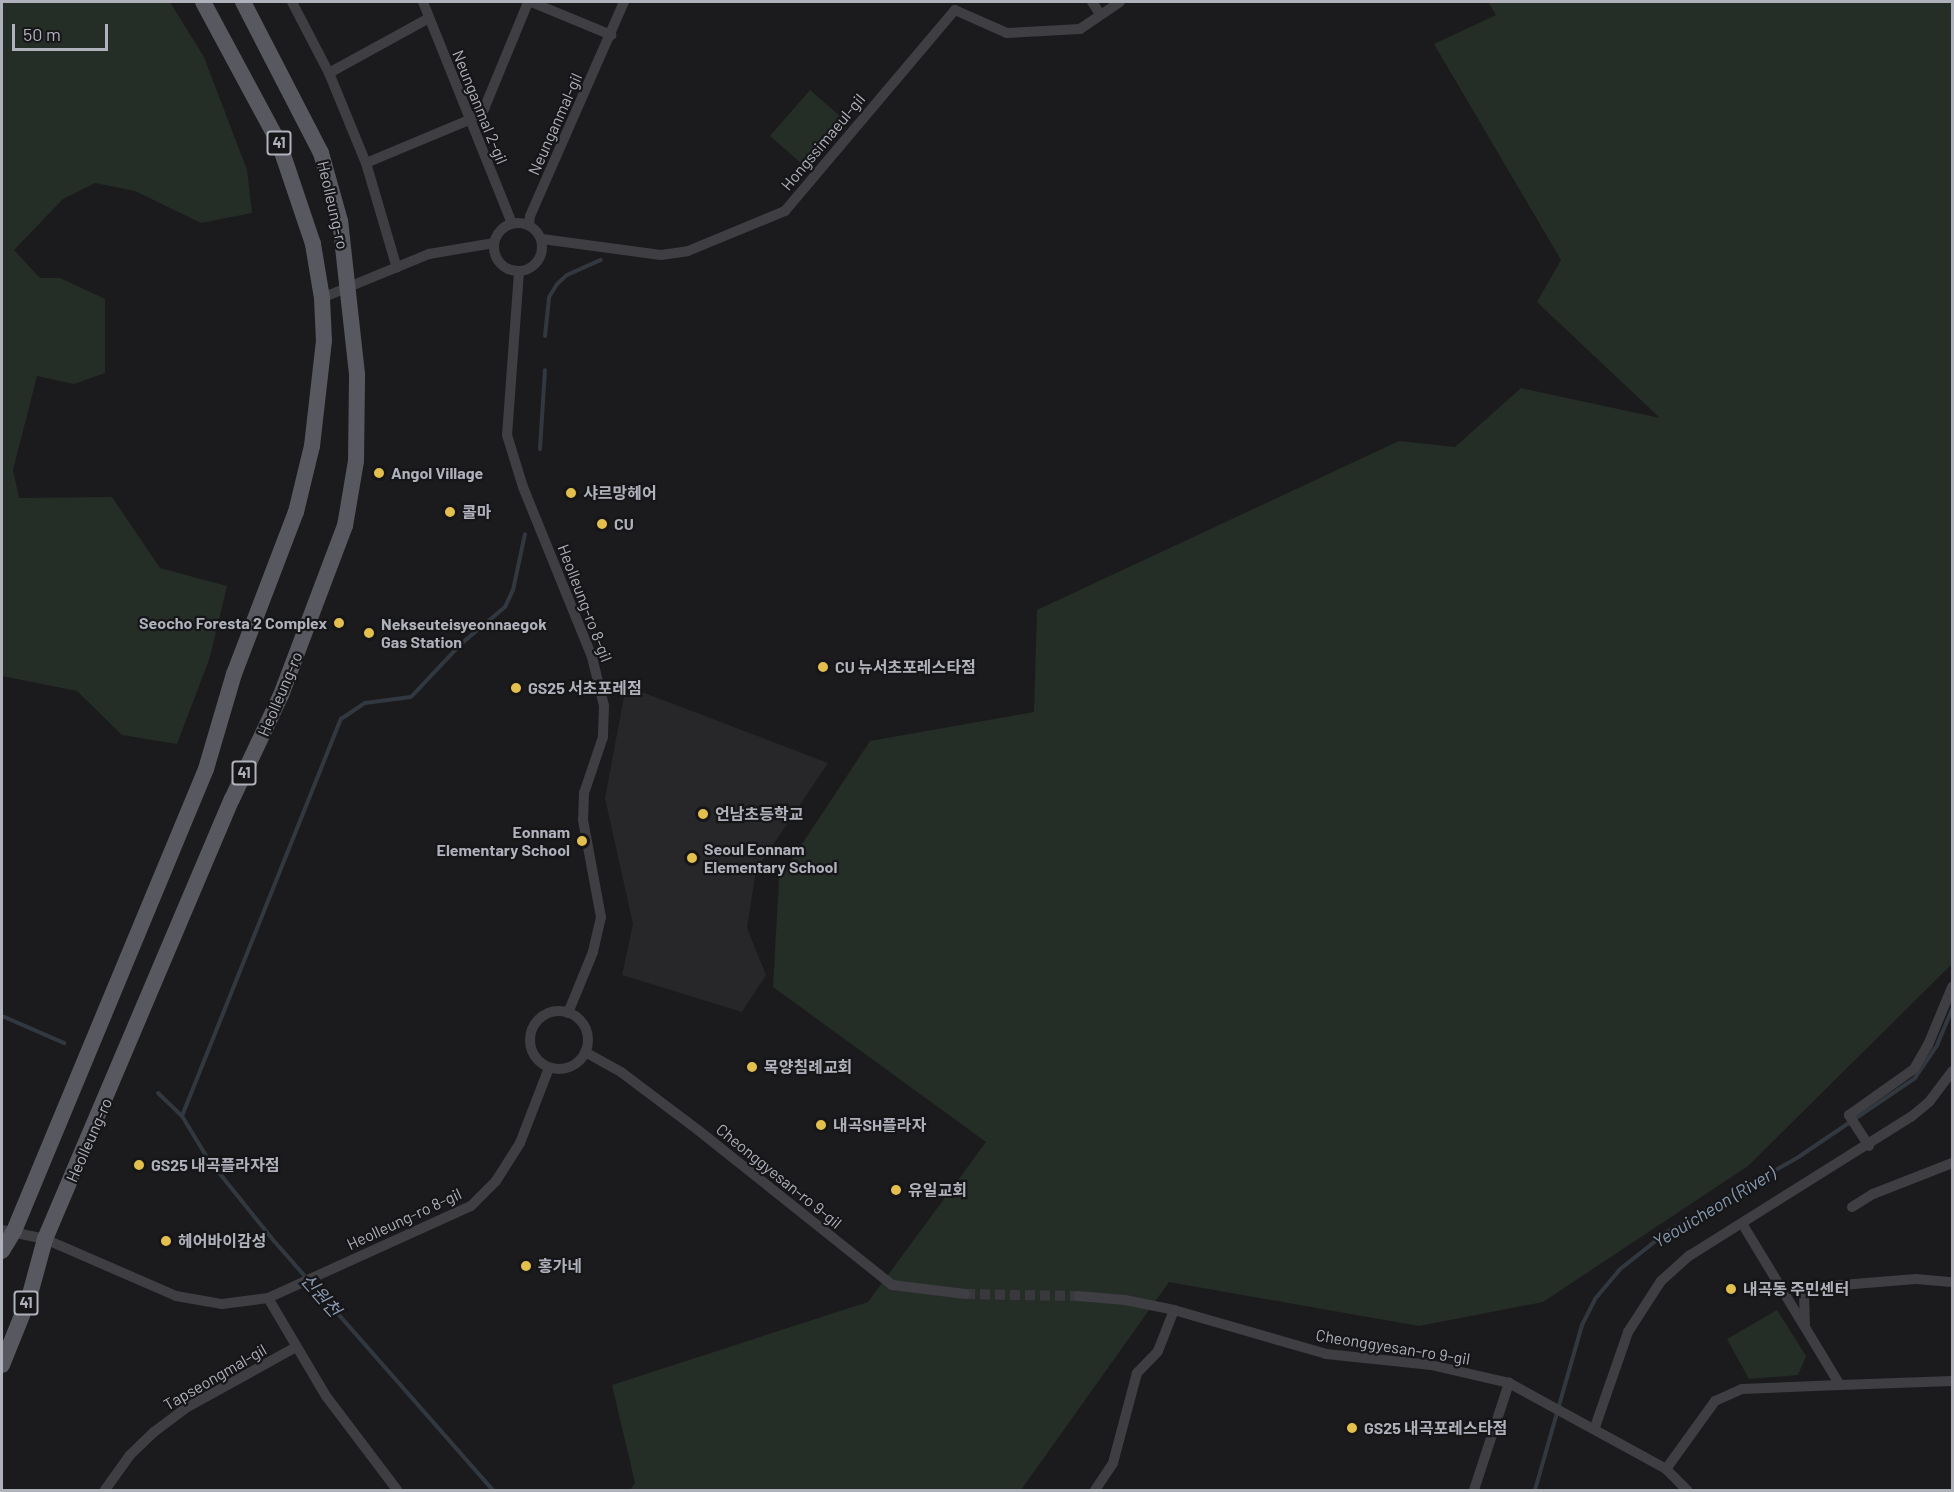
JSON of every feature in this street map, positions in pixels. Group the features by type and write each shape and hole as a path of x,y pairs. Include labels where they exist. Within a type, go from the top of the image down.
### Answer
{"main road":[{"name":"Heolleung-ro","path":"2,1251 8,1230 202,779 234,674 296,512 318,404 322,298 313,244 279,143 202,2"},
{"name":"Heolleung-ro","path":"2,1365 28,1298 45,1239 232,799 282,695 345,526 356,460 357,374 350,288 340,221 321,153 243,2"}],"street":[{"path":"292,2 329,73 366,163 397,268"},
{"name":"Neunganmal 2-gil","path":"423,2 468,120 512,224"},
{"path":"366,163 468,120 484,109 530,2 611,35"},
{"name":"Neunganmal-gil","path":"529,225 530,216 624,2"},
{"path":"1092,2 1100,14"},
{"name":"Hongssimaeul-gil","path":"542,239 661,255 688,251 785,211 955,6 1006,33 1080,29 1120,2"},
{"path":"329,73 429,18"},
{"path":"512,224 529,225 542,239 538,261 519,272 500,263 494,243 502,229 512,224"},
{"path":"322,298 440,252 494,243"},
{"name":"Heolleung-ro 8-gil","path":"519,272 507,435 523,487 592,657 604,706 603,737 584,793 583,820 601,917 593,952 568,1013"},
{"path":"1869,1146 1849,1115 1914,1069 1929,1045 1953,987"},
{"path":"568,1013 587,1032 585,1052 566,1067 549,1068 533,1054 530,1035 533,1026 548,1014 568,1013"},
{"name":"Cheonggyesan-ro 9-gil","path":"585,1052 621,1072 698,1130 892,1285 965,1294"},
{"name":"Heolleung-ro 8-gil","path":"8,1230 45,1239 176,1296 222,1304 268,1298 471,1206 496,1181 520,1143 549,1068"},
{"path":"1591,1425 1628,1332 1654,1290 1689,1257 1869,1146 1929,1102 1953,1071"},
{"path":"1852,1207 1873,1194 1953,1164"},
{"path":"1743,1225 1840,1385"},
{"path":"1805,1325 1804,1291 1810,1289 1916,1280 1953,1282"},
{"name":"Cheonggyesan-ro 9-gil","path":"1078,1296 1125,1300 1174,1310 1326,1354 1431,1365 1509,1383 1591,1425 1666,1469 1688,1491"},
{"path":"268,1298 326,1396 397,1491"},
{"path":"1095,1491 1113,1463 1137,1373 1158,1351 1174,1310"},
{"name":"Tapseongmal-gil","path":"105,1491 130,1455 162,1426 186,1408 296,1347"},
{"path":"1666,1469 1714,1401 1742,1389 1953,1381"},
{"path":"1474,1491 1509,1383"}],"shaded area":[{"path":"2,2 170,2 204,57 247,170 252,213 201,223 135,191 95,183 63,199 14,250 40,278 60,278 105,299 105,373 74,384 37,376 13,470 19,498 112,497 160,568 227,586 210,657 177,744 122,735 77,691 2,676"},
{"path":"1488,2 1952,2 1952,964 1748,1166 1543,1302 1419,1326 1169,1282 1021,1490 630,1490 635,1483 612,1385 868,1302 986,1142 773,987 779,879 870,741 1034,712 1037,610 1399,441 1455,447 1521,388 1660,418 1537,302 1561,260 1434,44 1496,15"},
{"path":"810,90 843,119 803,165 770,136"},
{"name":"Seoul Eonnam Elementary School","path":"626,686 828,763 756,870 747,928 766,975 742,1012 622,975 633,924 605,798"},
{"path":"1777,1310 1806,1356 1798,1375 1749,1379 1727,1339"}],"waterway":[{"path":"545,336 549,297 557,284 567,275 601,260"},
{"path":"540,449 545,370"},
{"path":"182,1116 341,719 365,703 411,697 461,644 505,607 513,590 525,534"},
{"name":"Yeouicheon (River)","path":"1535,1490 1582,1325 1595,1299 1619,1270 1667,1232 1800,1156 1915,1078 1937,1045 1952,1009"},
{"name":"신원천","path":"2,1016 64,1043"},
{"name":"신원천","path":"158,1093 182,1116 208,1159 274,1241 493,1490"}],"tunnel":[{"path":"965,1294 1078,1296"}],"place":[{"name":"Angol Village","path":"379,473"},
{"name":"샤르망헤어","path":"571,493"},
{"name":"콜마","path":"450,512"},
{"name":"CU","path":"602,524"},
{"name":"Seocho Foresta 2 Complex","path":"339,623"},
{"name":"Nekseuteisyeonnaegok Gas Station","path":"369,633"},
{"name":"CU 뉴서초포레스타점","path":"823,667"},
{"name":"GS25 서초포레점","path":"516,688"},
{"name":"언남초등학교","path":"703,814"},
{"name":"Eonnam Elementary School","path":"582,841"},
{"name":"Seoul Eonnam Elementary School","path":"692,858"},
{"name":"목양침례교회","path":"752,1067"},
{"name":"내곡SH플라자","path":"821,1125"},
{"name":"GS25 내곡플라자점","path":"139,1165"},
{"name":"유일교회","path":"896,1190"},
{"name":"헤어바이감성","path":"166,1241"},
{"name":"홍가네","path":"526,1266"},
{"name":"내곡동 주민센터","path":"1731,1289"},
{"name":"GS25 내곡포레스타점","path":"1352,1428"}]}
